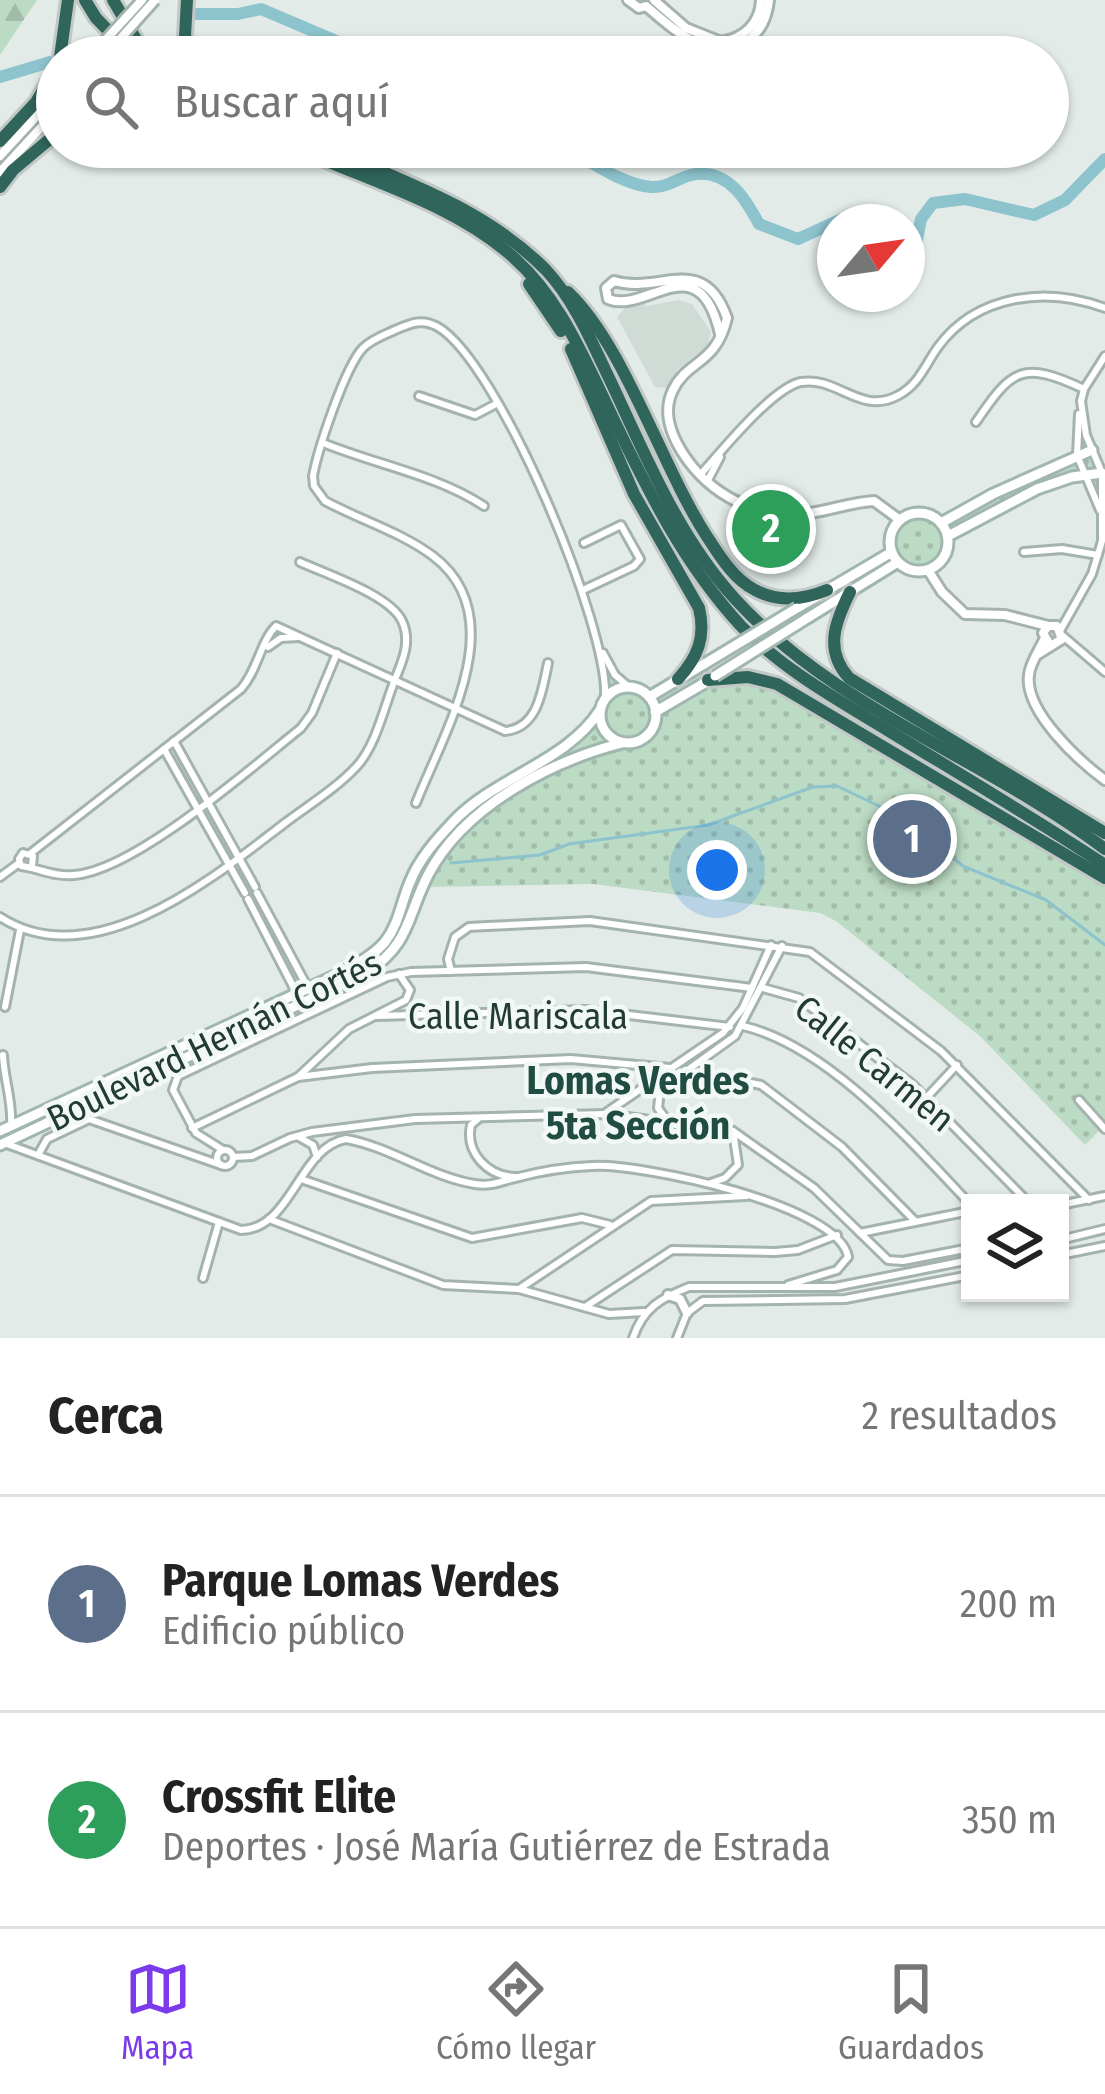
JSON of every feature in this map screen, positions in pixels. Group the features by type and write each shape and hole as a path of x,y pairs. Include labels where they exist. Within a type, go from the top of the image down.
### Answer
{"highway":[{"path":"63,36 68,0"},
{"path":"85,0 114,36"},
{"path":"113,0 134,36"},
{"path":"184,36 187,0"},
{"path":"0,141 36,101"},
{"path":"0,187 36,151"},
{"path":"358,168 472,214 509,238 582,305 692,514 743,583 767,596 799,599 827,590"},
{"path":"414,192 525,268 557,306 664,522 689,562 745,630 838,700 1105,865"},
{"path":"483,235 556,321 634,494 698,608 703,624 696,657 678,679"},
{"path":"550,275 578,315 677,520 734,598 806,662 1105,849"},
{"path":"850,592 832,646 848,678 1105,833"},
{"path":"711,678 748,677 777,684 1105,878"}],"main road":[{"path":"941,523 1092,450"},
{"path":"948,536 1037,489 1102,473"},
{"path":"921,513 941,523 948,536 945,557 928,570 912,571 898,562 892,552 893,529 900,520 921,513"},
{"path":"649,697 892,552"},
{"path":"656,712 898,562"},
{"path":"629,687 649,697 656,712 647,736 622,743 603,728 603,704 615,690 629,687"},
{"name":"Boulevard Hernán Cortés","path":"4,1136 27,1118 303,991 382,945 396,925 415,871 434,844 474,802 574,740 603,704"},
{"name":"Boulevard Hernán Cortés","path":"4,1136 30,1131 124,1089 382,962 409,930 423,887 444,852 485,811 570,758 622,743"},
{"path":"434,844 444,852"},
{"path":"131,1071 136,1083"},
{"path":"119,1076 124,1089"}],"street":[{"path":"109,36 142,0"},
{"path":"123,36 155,0"},
{"path":"628,0 639,8 650,2 686,28 707,36"},
{"path":"736,36 749,30 765,0"},
{"path":"0,156 36,117"},
{"path":"0,172 36,133"},
{"path":"720,334 705,298 689,288 678,286 619,303 608,298 606,288 614,281 633,287 677,277 705,285 721,302 727,318 720,334 709,357 674,388 668,404 674,438 703,478 744,506 770,513 816,512 874,501 900,520"},
{"path":"703,478 769,402 797,383 828,386 878,403 912,387 954,330 990,307 1011,299 1049,295 1103,308"},
{"path":"416,803 472,655 465,601 434,556 319,496 313,476 356,358 374,340 412,322 431,323 447,333 496,404 532,469 583,590 607,671 603,704"},
{"path":"1102,513 1077,455 1084,389 1105,356"},
{"path":"976,422 995,392 1007,380 1023,374 1055,375 1084,389"},
{"path":"419,396 475,415 496,404"},
{"path":"1081,401 1083,425 1102,473 1098,555 1084,591 1036,656 1028,681 1033,698 1070,754 1105,780"},
{"path":"323,443 399,472 443,482 484,506"},
{"path":"583,590 640,559 621,525 584,543"},
{"path":"1024,552 1050,549 1098,555"},
{"path":"0,917 20,930 53,937 127,922 177,900 230,866 361,761 407,649 404,623 381,600 300,562"},
{"path":"928,570 954,602 979,616 1005,615 1035,623 1105,672"},
{"path":"0,877 19,862 20,855 31,853 242,689 265,650 287,636 304,638 505,731 517,730 534,712 548,664"},
{"path":"19,862 25,868 56,875 105,869 133,856 307,722 337,653"},
{"path":"607,671 629,687"},
{"path":"174,742 257,890 303,991"},
{"path":"164,749 303,991"},
{"path":"31,853 32,866"},
{"path":"257,916 267,910"},
{"path":"451,971 450,947 469,927 590,922 810,952 957,1065 1089,1200"},
{"path":"4,1006 20,930"},
{"path":"604,1114 730,1027 771,945"},
{"path":"668,1122 657,1098 667,1082 735,1036 782,946"},
{"path":"752,988 586,967 399,974 173,1082 192,1128 232,1157 252,1156 296,1136 415,1119 604,1114 734,1131 814,1188 888,1260 961,1250"},
{"path":"192,1128 298,1077 349,1028 410,994 409,984 399,974"},
{"name":"Calle Carmen","path":"763,988 799,998 927,1097 1020,1194"},
{"name":"Calle Mariscala","path":"377,1016 587,1010 730,1027"},
{"path":"742,1026 783,1039 861,1096 895,1124 961,1198"},
{"path":"3,1054 4,1081 13,1107 27,1118"},
{"path":"298,1077 372,1068 571,1059 670,1069"},
{"path":"927,1097 957,1065"},
{"path":"685,1070 761,1085 842,1147 915,1221"},
{"path":"1078,1100 1105,1129"},
{"path":"13,1107 4,1136 18,1150 253,1230 269,1219 336,1141 346,1139 487,1186 595,1165 711,1183 800,1214 837,1235 848,1250 845,1263 824,1275 788,1285"},
{"path":"481,1117 471,1125 472,1147 490,1171 518,1177"},
{"path":"34,1153 47,1139 89,1119 221,1165 229,1165 232,1157"},
{"path":"30,1131 34,1153"},
{"path":"711,1183 725,1178 738,1165 734,1131"},
{"path":"296,1136 313,1145 317,1160"},
{"path":"221,1165 217,1159 223,1150"},
{"path":"302,1179 472,1238 582,1218 610,1225"},
{"path":"519,1289 652,1201 746,1196"},
{"path":"1069,1203 1105,1196"},
{"path":"860,1233 961,1210"},
{"path":"269,1219 443,1285 519,1289 609,1314 644,1312"},
{"path":"203,1278 219,1222"},
{"path":"1069,1238 1105,1229"},
{"path":"584,1307 672,1250 798,1250 837,1235"},
{"path":"1069,1253 1105,1246"},
{"path":"633,1338 644,1312 689,1287 835,1287 961,1262"},
{"path":"676,1338 687,1312 703,1300 845,1299 961,1277"},
{"path":"668,1295 680,1299 687,1312"}],"shaded area":[{"path":"639,299 647,306 678,300 692,304 711,332 707,346 678,369 667,388 655,387 617,317"}],"green space":[{"path":"0,0 37,0 0,55"},
{"path":"1081,401 1083,425 1099,464 1102,513 1085,476 1071,477 947,535 944,555 928,567 911,568 898,562 809,617 797,608 892,552 895,531 908,518 922,515 942,525 1077,455"},
{"path":"706,665 712,674 708,681 758,679 1105,877 1105,1125 1085,1145 981,1037 836,921 820,913 593,884 423,887 408,928 382,960 138,1082 134,1071 341,976 394,936 433,853 438,857 449,844 444,839 481,801 552,756 600,713 608,735 616,741 625,744 643,739 656,719 649,698"},
{"path":"608,675 622,691 637,693 652,709 648,731 638,739 621,740 606,729"},
{"path":"177,752 302,979 295,983 171,756"}],"waterway":[{"path":"189,14 261,9 324,36"},
{"path":"0,77 36,66"},
{"path":"925,214 933,203 965,199 1034,215 1065,200 1105,159"},
{"path":"601,168 651,187 708,174 727,182 759,224 798,239 817,230"},
{"path":"451,863 540,855 569,844 708,825 813,787 837,786 904,818"},
{"path":"909,822 963,866 1046,900 1105,945"}],"place":[{"name":"Crossfit Elite","path":"771,529"},
{"name":"Parque Lomas Verdes","path":"912,839"}],"district":[{"name":"Lomas Verdes 5ta Sección","path":"638,1102"}]}
